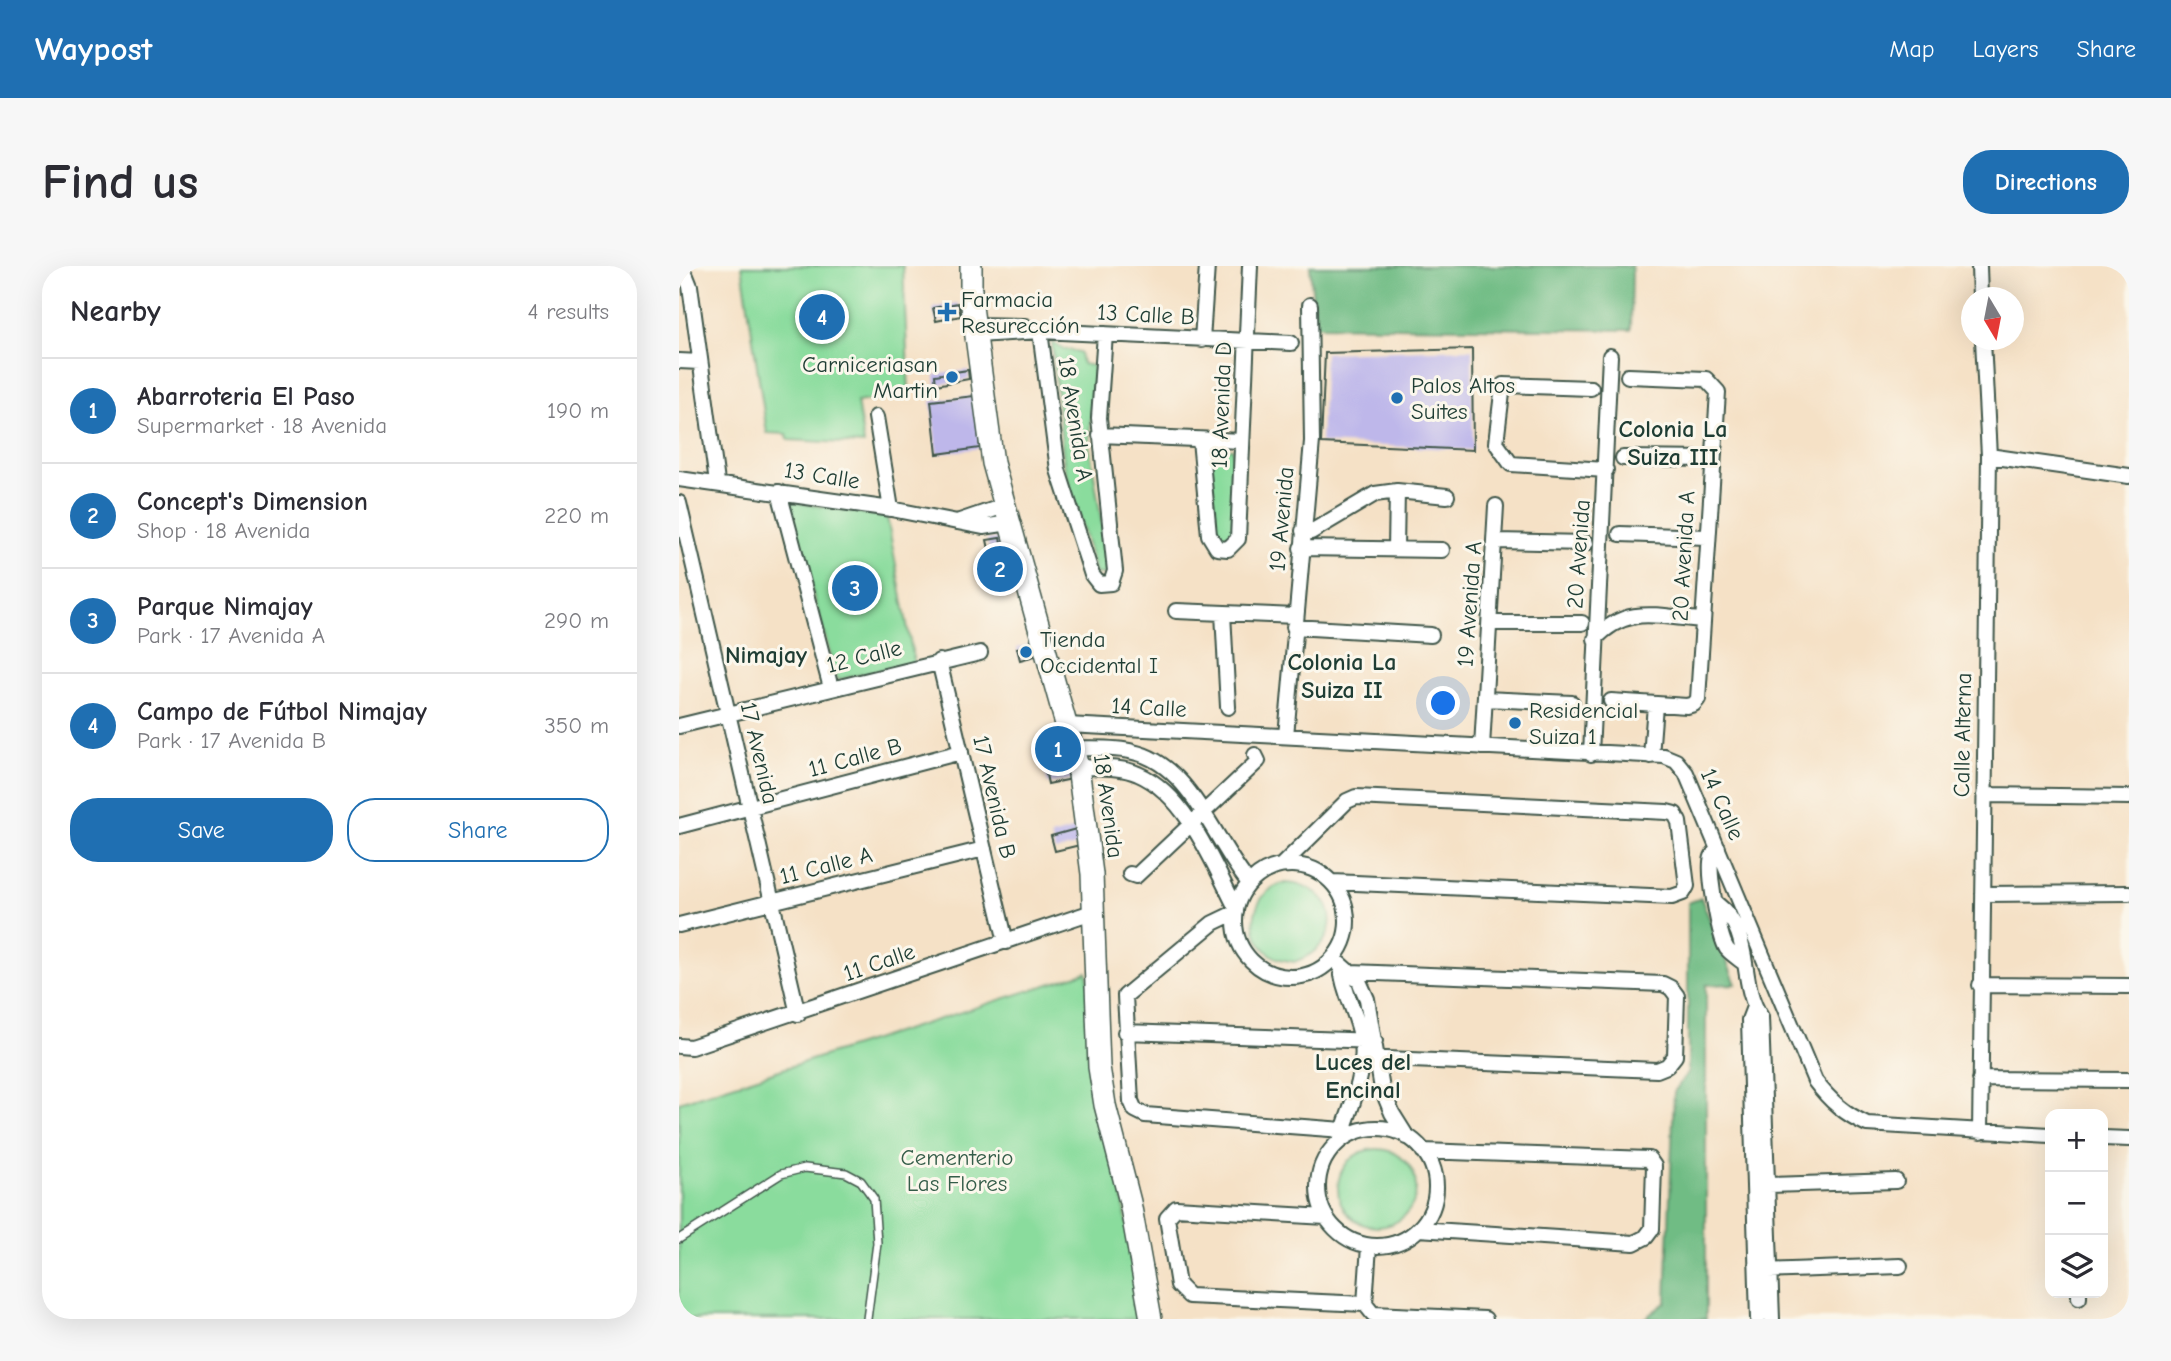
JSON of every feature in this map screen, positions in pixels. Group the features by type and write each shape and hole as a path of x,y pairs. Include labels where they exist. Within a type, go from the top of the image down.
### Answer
{"street":[{"name":"18 Avenida","path":"971,266 976,330 993,463 1076,757 1091,861 1099,1067 1105,1105 1130,1202 1151,1319"},
{"path":"1202,340 1207,266"},
{"name":"18 Avenida D","path":"1200,440 1212,543 1217,548 1234,545 1238,539 1250,266"},
{"path":"1979,266 1980,287"},
{"path":"683,273 701,362 716,482"},
{"name":"19 Avenida","path":"1286,736 1312,441 1310,306"},
{"name":"13 Calle B","path":"976,330 1026,326 1040,331 1291,344"},
{"name":"18 Avenida A","path":"1040,331 1058,470 1092,575 1099,584 1105,585 1111,583 1115,570 1100,435"},
{"path":"1105,334 1100,435 1242,441"},
{"name":"Calle Alterna","path":"1980,1132 1989,456 1984,350"},
{"name":"20 Avenida","path":"1591,754 1611,356"},
{"path":"679,361 701,362"},
{"name":"20 Avenida A","path":"1627,376 1706,379 1718,392 1698,699 1694,705 1687,706 1655,705"},
{"path":"1591,388 1503,385 1496,443 1511,464 1606,470"},
{"path":"876,416 891,509"},
{"path":"1989,456 2129,476"},
{"path":"1623,458 1712,459"},
{"name":"13 Calle","path":"679,479 716,482 891,509 957,522 1006,514"},
{"path":"1396,549 1397,491"},
{"path":"1303,531 1311,532 1375,494 1397,491 1447,496"},
{"path":"779,492 831,688"},
{"name":"17 Avenida","path":"679,503 797,1014"},
{"name":"19 Avenida A","path":"1482,747 1496,506"},
{"path":"1620,534 1707,537"},
{"path":"1496,541 1587,543"},
{"path":"1301,548 1442,550"},
{"path":"1176,611 1223,613 1431,635"},
{"path":"1223,613 1228,707"},
{"path":"1595,639 1615,620 1629,615 1702,620"},
{"path":"1491,622 1582,623"},
{"name":"12 Calle","path":"679,726 979,653"},
{"name":"17 Avenida B","path":"940,661 1006,942"},
{"path":"1485,699 1572,704"},
{"path":"1611,701 1655,705 1651,756"},
{"name":"14 Calle","path":"1067,725 1651,756 1675,761 1686,773 1719,848 1815,1082 1828,1098 1849,1116 1867,1124 2045,1135"},
{"path":"1129,771 1133,751"},
{"path":"1076,757 1133,751 1166,767 1204,813 1237,870 1249,883"},
{"name":"11 Calle B","path":"679,826 961,752"},
{"path":"1130,874 1136,876 1204,813 1258,761 1255,755"},
{"path":"1076,757 1144,777 1192,822 1236,910"},
{"path":"1984,795 2129,797"},
{"path":"1282,865 1347,801 1356,797 1654,811 1675,814 1679,822 1687,886 1683,893 1672,897 1333,882"},
{"path":"1719,848 1712,858 1711,869 1717,904 1716,920 1728,951 1744,963 1754,1007 1749,1020 1758,1073 1768,1185 1758,1319"},
{"name":"11 Calle A","path":"679,925 984,849"},
{"path":"1362,1058 1378,1059 1657,1070 1667,1066 1675,1056 1677,996 1671,988 1663,984 1342,966 1302,976 1284,976 1267,971 1252,961 1241,947 1236,930 1236,910 1249,883 1265,871 1282,865 1300,865 1318,871 1333,882 1343,900 1348,920 1341,947 1342,966 1367,999 1369,1042 1378,1059 1383,1089 1391,1112 1407,1137 1423,1151 1433,1170 1436,1191 1431,1212 1418,1229 1404,1240 1369,1246 1345,1236 1326,1217 1318,1186 1320,1170 1341,1136 1351,1111 1362,1058 1369,1042"},
{"path":"1983,894 2129,893"},
{"path":"1236,910 1213,923 1125,996 1131,1101 1135,1110 1145,1115 1341,1136 1372,1129 1390,1130 1407,1137"},
{"name":"11 Calle","path":"679,1046 691,1047 797,1014 1093,912"},
{"path":"1980,985 2129,986"},
{"path":"1125,1032 1369,1042"},
{"path":"1758,1073 1762,1271 1772,1319"},
{"path":"1980,1079 2129,1080"},
{"path":"2108,1138 2129,1139"},
{"path":"1418,1229 1634,1243 1646,1237 1652,1229 1654,1166 1649,1159 1423,1151"},
{"path":"1768,1185 1896,1181"},
{"path":"1326,1217 1176,1208 1167,1218 1178,1286 1189,1296 1364,1304 1373,1314 1485,1319"},
{"path":"1364,1304 1369,1246"},
{"path":"1762,1271 1900,1266"}],"lane":[{"path":"679,1239 781,1174 805,1168 846,1172 861,1181 874,1199 877,1243 867,1319"}],"green space":[{"path":"742,266 903,266 909,394 857,402 864,444 788,440 787,434 767,433"},
{"path":"1310,266 1632,266 1631,330 1315,326"},
{"path":"1052,342 1063,349 1080,352 1082,364 1094,366 1089,444 1110,574 1096,574 1064,465"},
{"path":"1209,448 1233,449 1234,529 1224,539 1218,537"},
{"path":"787,501 887,517 914,662 837,680"},
{"path":"1284,883 1303,886 1317,893 1326,904 1330,916 1329,929 1323,942 1311,953 1294,962 1275,957 1264,948 1257,938 1255,927 1255,915 1264,895"},
{"path":"1701,898 1736,984 1706,985 1706,1319 1644,1319 1666,1302 1674,1092 1688,1072 1688,903"},
{"name":"Cementerio Las Flores","path":"1087,972 1142,1319 679,1319 679,1102"},
{"path":"1369,1149 1385,1149 1399,1155 1410,1166 1416,1180 1416,1196 1410,1210 1399,1221 1385,1227 1369,1227 1355,1221 1344,1210 1338,1196 1338,1180 1344,1166 1355,1155"}],"building":[{"name":"Farmacia Resurección","path":"958,303 961,316 936,321 933,308"},
{"name":"Palos Altos Suites","path":"1472,349 1473,450 1321,443 1325,353"},
{"name":"Carniceriasan Martin","path":"968,370 969,379 936,385 935,375"},
{"path":"974,396 980,448 937,454 931,401"},
{"path":"1000,538 1004,555 991,558 987,540"},
{"path":"1004,560 1008,576 996,578 992,562"},
{"name":"Tienda Occidental I","path":"1032,644 1035,656 1020,660 1017,648"},
{"path":"1062,738 1067,756 1054,759 1049,742"},
{"path":"1069,765 1072,779 1048,784 1045,770"},
{"path":"1076,829 1080,845 1055,851 1051,836"}],"place":[{"name":"Farmacia Resurección","path":"947,312"},
{"name":"Campo de Fútbol Nimajay","path":"822,317"},
{"name":"Carniceriasan Martin","path":"952,377"},
{"name":"Palos Altos Suites","path":"1397,398"},
{"name":"Concept's Dimension","path":"1000,569"},
{"name":"Parque Nimajay","path":"855,588"},
{"name":"Tienda Occidental I","path":"1026,652"},
{"name":"Residencial Suiza 1","path":"1515,723"},
{"name":"Abarroteria El Paso","path":"1058,749"}],"district":[{"name":"Colonia La Suiza III","path":"1673,443"},
{"name":"Nimajay","path":"766,655"},
{"name":"Colonia La Suiza II","path":"1342,676"},
{"name":"Luces del Encinal","path":"1363,1076"}]}
